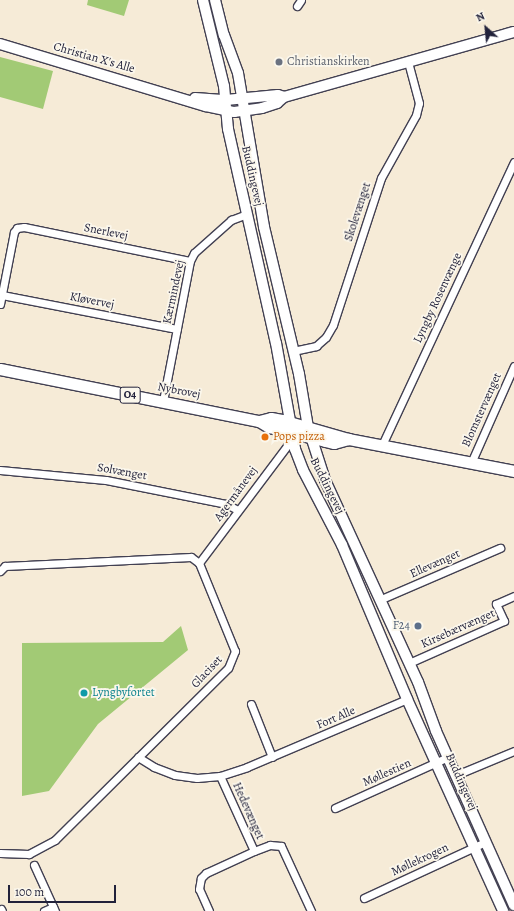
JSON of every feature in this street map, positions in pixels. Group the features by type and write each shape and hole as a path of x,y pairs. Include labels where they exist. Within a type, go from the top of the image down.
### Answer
{"main road":[{"name":"Nybrovej","path":"0,369 259,421 269,427 291,431 310,432 334,443 348,439 514,471"}],"street":[{"name":"Buddingevej","path":"203,0 247,214 276,343 291,431 303,470 342,545 407,699 437,762 503,911"},
{"name":"Buddingevej","path":"215,0 224,35 238,73 259,205 294,351 310,432 325,480 409,663 485,842 514,904"},
{"name":"Christian X's Alle","path":"0,44 182,96 244,110 267,106 284,97 514,32"},
{"name":"Skolevænget","path":"294,351 316,346 326,337 333,325 381,178 416,115 419,103 408,62"},
{"name":"Christian X's Alle","path":"226,106 243,100 278,95 284,97"},
{"name":"Lyngby Rosenvænge","path":"382,445 514,162"},
{"name":"Kærmindevej","path":"163,401 190,261 194,253 231,220 247,214"},
{"name":"Snerlevej","path":"2,295 14,232 17,228 24,227 190,261"},
{"path":"0,304 2,295"},
{"name":"Kløvervej","path":"2,295 177,329"},
{"name":"Blomstervænget","path":"471,463 514,366"},
{"name":"Agermånevej","path":"199,563 238,510 291,431"},
{"name":"Solvænget","path":"0,470 106,480 226,504 238,510"},
{"name":"Ellevænget","path":"379,600 500,548"},
{"path":"0,571 6,566 191,557 199,563"},
{"name":"Glaciset","path":"0,853 29,854 55,840 228,668 233,659 233,642 199,563"},
{"name":"Kirsebærvænget","path":"409,663 504,621 496,604 514,596"},
{"name":"Fort Alle","path":"138,757 154,767 175,775 197,778 220,776 272,757 407,699"},
{"path":"251,704 272,757"},
{"path":"456,774 514,750"},
{"name":"Møllestien","path":"335,808 448,757"},
{"name":"Hedevænget","path":"220,776 254,851 270,845 281,846 311,911"},
{"name":"Møllekrogen","path":"364,898 485,842"},
{"path":"209,911 199,889 201,878 206,873 254,851"},
{"path":"34,865 54,909 44,911"}],"green space":[{"path":"88,0 129,0 124,16 87,5"},
{"path":"0,57 53,71 43,109 0,97"},
{"path":"181,626 188,650 98,724 49,791 22,796 22,643 163,642"}],"place":[{"name":"Christianskirken","path":"279,62"},
{"name":"Pops pizza","path":"265,437"},
{"name":"F24","path":"418,626"},
{"name":"Lyngbyfortet","path":"84,693"}]}
